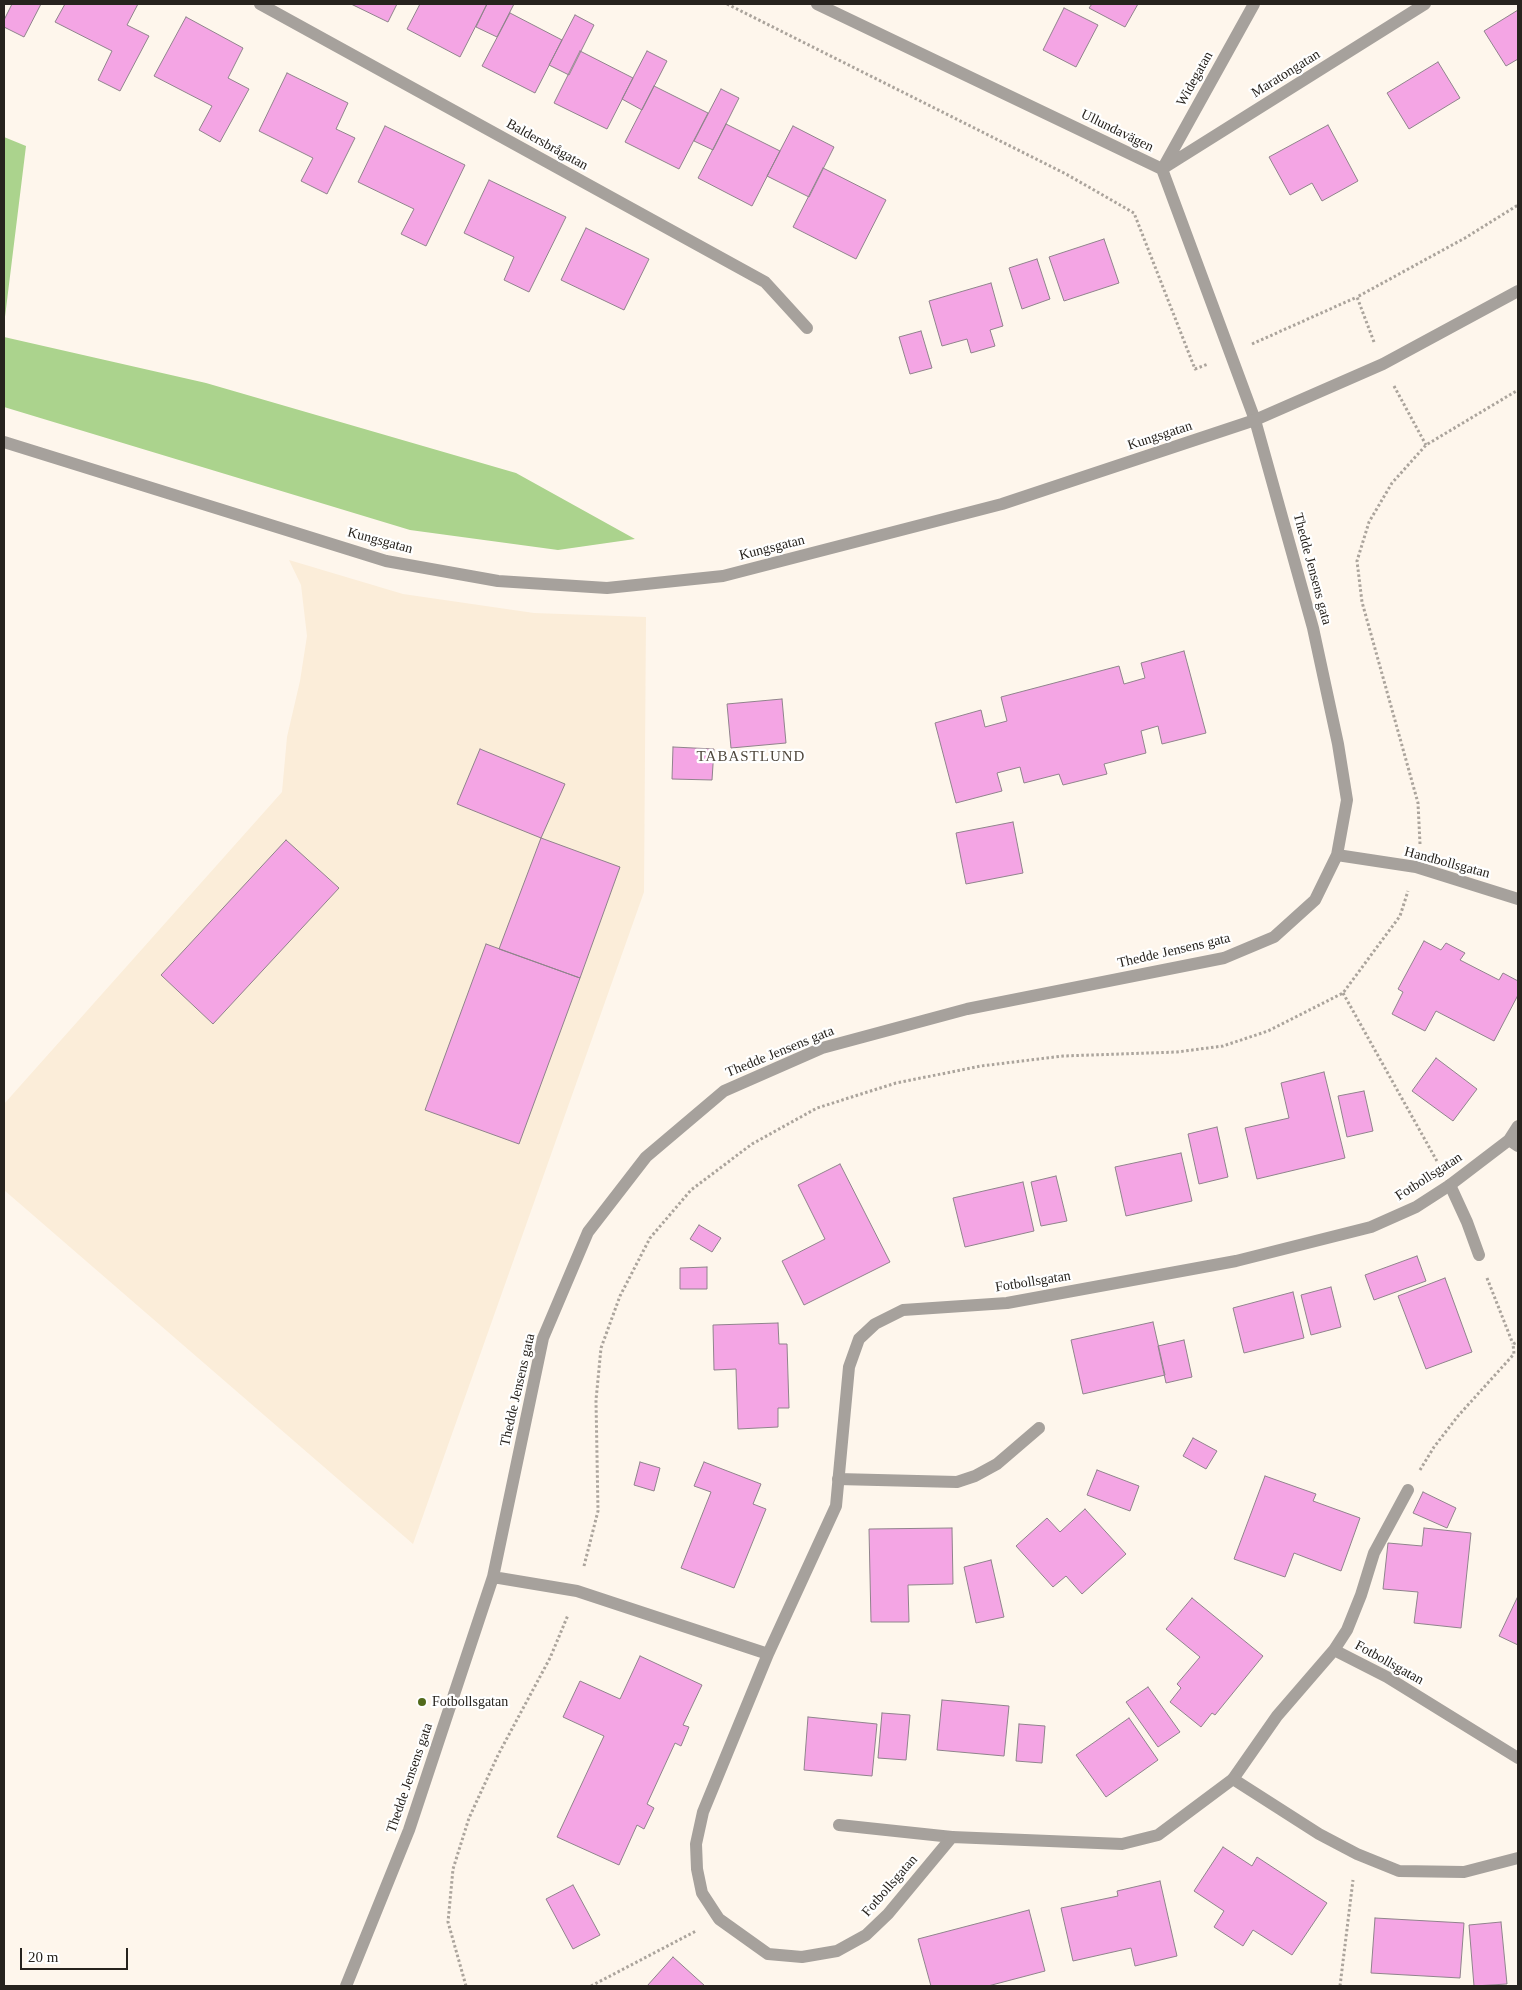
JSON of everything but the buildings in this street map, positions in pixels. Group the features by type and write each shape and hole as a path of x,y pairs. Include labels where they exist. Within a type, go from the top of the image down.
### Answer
{"street":[{"name":"Baldersbrågatan","path":"260,4 765,282 806,328"},
{"name":"Ullundavägen","path":"817,4 1162,169 1255,420"},
{"name":"Widegatan","path":"1162,169 1254,4"},
{"name":"Maratongatan","path":"1162,169 1426,4"},
{"name":"Kungsgatan","path":"4,442 386,561 498,581 607,588 723,576 1002,504 1255,420 1383,364 1518,291"},
{"name":"Thedde Jensens gata","path":"346,1986 409,1830 493,1576 543,1338 588,1232 646,1157 724,1091 822,1048 967,1009 1224,958 1274,937 1315,900 1337,855 1346,800 1338,744 1313,628 1255,420"},
{"name":"Handbollsgatan","path":"1337,855 1416,867 1518,899"},
{"path":"1514,1143 1518,1126"},
{"name":"Fotbollsgatan","path":"1514,1143 1416,1207 1371,1227 1236,1260 1007,1303 904,1310 875,1324 859,1339 849,1367 836,1506 768,1654 703,1812 696,1844 697,1869 702,1893 719,1919 768,1954 802,1957 837,1951 866,1935 888,1914 952,1837 1122,1844 1158,1835 1233,1779 1277,1716 1334,1650 1387,1677 1518,1758"},
{"path":"1450,1185 1467,1222 1479,1255"},
{"path":"838,1479 957,1482 975,1476 997,1464 1039,1428"},
{"path":"1334,1650 1347,1630 1374,1553 1408,1490"},
{"path":"493,1576 577,1591 768,1654"},
{"path":"1233,1779 1319,1834 1357,1854 1399,1871 1464,1872 1518,1858"},
{"path":"839,1825 952,1837"}],"path":[{"path":"727,4 1066,174 1134,213 1195,369 1357,297 1465,238 1518,205"},
{"path":"1357,297 1383,364 1426,445"},
{"path":"466,1986 448,1922 453,1869 469,1818 498,1755 550,1658 577,1591 598,1511 596,1400 601,1348 620,1296 650,1238 691,1190 752,1144 817,1108 896,1083 981,1066 1063,1056 1177,1052 1223,1046 1268,1031 1343,993 1400,916 1416,867 1421,840 1418,804 1362,602 1357,562 1369,522 1392,483 1426,445 1518,390"},
{"path":"1343,993 1450,1185"},
{"path":"1408,1490 1434,1447 1458,1416 1514,1354 1513,1344 1479,1255"},
{"path":"1513,1344 1518,1342"},
{"path":"1340,1986 1357,1854"},
{"path":"590,1986 719,1919"}],"shaded area":[{"path":"289,560 403,594 534,613 646,617 644,892 413,1544 4,1190 4,1104 282,792 287,737 300,681 307,636 301,585"}],"green space":[{"path":"4,137 26,146 4,325"},
{"path":"4,337 206,383 516,473 635,539 558,550 410,530 4,407"}],"place":[{"name":"Fotbollsgatan","path":"422,1702"}],"district":[{"name":"TABASTLUND","path":"751,757"}]}
